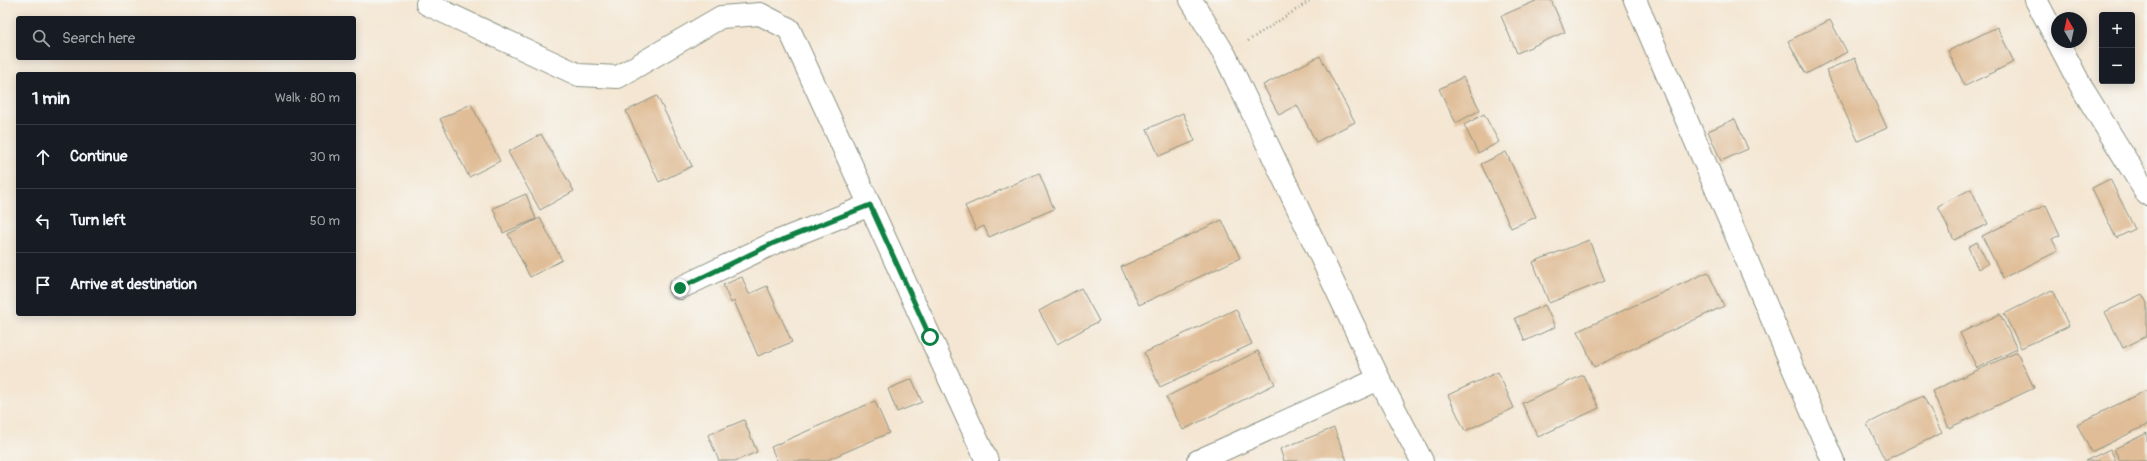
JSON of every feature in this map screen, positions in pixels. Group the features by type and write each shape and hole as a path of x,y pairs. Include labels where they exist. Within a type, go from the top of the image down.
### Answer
{"street":[{"path":"1191,0 1225,55 1379,379 1422,461"},
{"path":"1635,0 1833,461"},
{"path":"2036,0 2051,28"},
{"path":"427,4 579,75 618,76 721,17 760,14 789,29 987,461"},
{"path":"2062,48 2082,88 2147,194"},
{"path":"680,288 774,243 870,205"},
{"path":"1198,461 1379,379"}],"path":[{"path":"1225,55 1311,0"}],"building":[{"path":"1538,0 1551,0 1565,32 1517,53 1501,16"},
{"path":"1830,20 1847,52 1806,74 1788,41"},
{"path":"1997,27 2014,62 1965,86 1948,51"},
{"path":"1320,56 1355,122 1316,142 1297,105 1279,115 1263,85"},
{"path":"1855,58 1887,128 1858,141 1826,70"},
{"path":"1463,77 1480,110 1456,123 1439,89"},
{"path":"657,96 692,166 659,182 626,111"},
{"path":"471,104 500,161 469,177 440,119"},
{"path":"1183,113 1195,141 1159,156 1147,129"},
{"path":"1484,114 1499,142 1478,153 1464,125"},
{"path":"1735,119 1748,149 1721,161 1708,131"},
{"path":"541,134 574,191 540,210 508,152"},
{"path":"1506,152 1536,217 1511,228 1481,164"},
{"path":"1039,173 1054,209 989,237 984,226 976,230 965,206"},
{"path":"2110,179 2135,229 2116,238 2092,188"},
{"path":"1971,189 1988,224 1954,240 1938,206"},
{"path":"526,194 536,219 503,233 493,208"},
{"path":"2046,205 2060,235 2052,239 2058,251 2003,278 1982,236"},
{"path":"540,218 562,260 530,277 508,234"},
{"path":"1222,220 1240,258 1139,305 1121,267"},
{"path":"1589,240 1605,281 1549,303 1533,262"},
{"path":"1977,242 1988,264 1978,269 1968,247"},
{"path":"1708,272 1724,306 1594,367 1578,331"},
{"path":"742,277 749,294 767,286 792,342 758,356 734,301 731,303 723,285"},
{"path":"1081,288 1099,321 1057,344 1039,311"},
{"path":"2052,290 2069,326 2021,348 2004,314"},
{"path":"2142,294 2147,303 2147,336 2123,348 2105,312"},
{"path":"1545,305 1555,327 1525,341 1515,318"},
{"path":"1236,309 1252,344 1160,387 1144,353"},
{"path":"2000,314 2017,349 1977,368 1960,333"},
{"path":"1258,351 1275,384 1183,430 1166,397"},
{"path":"2017,352 2034,388 1949,428 1932,391"},
{"path":"1498,372 1514,408 1465,431 1448,395"},
{"path":"1583,375 1599,408 1538,437 1522,403"},
{"path":"912,379 922,402 897,412 888,389"},
{"path":"2147,390 2147,425 2091,452 2077,424"},
{"path":"1923,396 1942,433 1885,460 1867,424"},
{"path":"875,401 889,433 825,461 777,461 771,447"},
{"path":"744,420 757,452 735,461 719,461 708,435"},
{"path":"1334,428 1347,461 1284,461 1280,449"},
{"path":"2147,433 2147,461 2120,461 2114,449"},
{"path":"2110,449 2116,461 2085,461"}],"route":[{"path":"680,288 774,243 870,205 930,337"}]}
